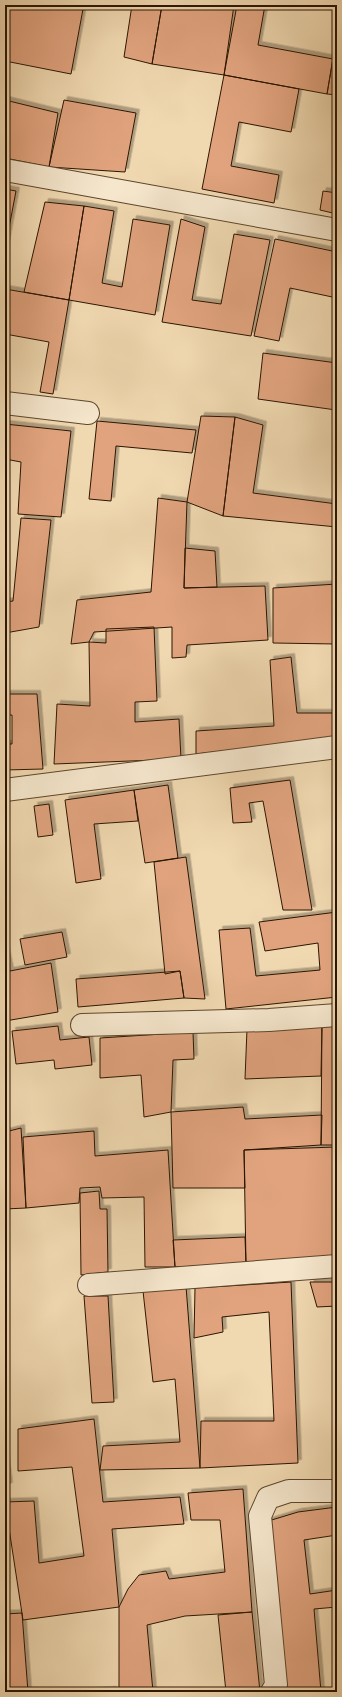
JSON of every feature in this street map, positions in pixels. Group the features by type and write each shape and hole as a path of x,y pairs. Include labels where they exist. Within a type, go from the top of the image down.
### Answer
{"street":[{"path":"5,170 337,230"},
{"path":"5,403 88,413"},
{"path":"5,790 337,747"},
{"path":"82,1025 269,1020 337,1015"},
{"path":"89,1285 337,1266"},
{"path":"272,1692 276,1685 260,1516 268,1498 289,1491 337,1491"}],"building":[{"path":"5,5 57,5 83,9 71,74 5,61"},
{"path":"132,5 162,5 152,64 124,57"},
{"path":"162,5 234,5 224,75 152,64"},
{"path":"237,5 265,5 258,45 333,59 327,94 224,75"},
{"path":"337,34 337,95 327,94"},
{"path":"224,75 299,89 291,132 239,122 231,166 279,175 274,203 202,189"},
{"path":"5,100 58,113 49,167 5,158"},
{"path":"64,100 136,113 125,172 49,167"},
{"path":"5,189 16,191 5,249"},
{"path":"323,191 337,193 337,214 320,210"},
{"path":"45,202 84,206 69,300 24,292"},
{"path":"84,206 114,211 102,283 122,287 133,219 170,225 155,315 69,300"},
{"path":"181,219 205,227 192,300 221,304 234,234 270,240 251,336 162,322"},
{"path":"275,239 337,252 337,298 290,288 279,341 254,336"},
{"path":"5,289 69,300 53,394 40,392 49,342 5,334"},
{"path":"263,353 337,363 337,434 334,434 336,410 258,399"},
{"path":"201,416 235,417 223,516 187,502"},
{"path":"235,417 263,425 253,493 337,504 337,527 223,516"},
{"path":"97,421 196,430 192,453 116,446 111,501 89,499"},
{"path":"5,424 71,431 61,517 18,514 21,462 5,459"},
{"path":"158,498 187,502 184,588 265,586 268,640 187,645 186,657 172,658 172,627 94,632 89,642 71,644 77,600 151,592"},
{"path":"21,518 51,520 39,627 5,633 5,602 13,601"},
{"path":"185,548 215,551 217,587 184,588"},
{"path":"337,584 337,656 336,644 273,643 273,588"},
{"path":"154,627 157,701 135,702 135,722 179,719 181,759 54,764 57,704 90,706 89,642 106,643 106,629"},
{"path":"291,657 297,713 337,713 337,738 196,754 196,731 274,726 270,660"},
{"path":"5,694 37,694 43,769 5,770 5,744 12,744 12,715 5,715"},
{"path":"290,780 312,910 283,910 263,801 249,803 252,822 233,823 230,788"},
{"path":"168,785 178,858 145,863 134,790"},
{"path":"134,790 138,821 94,824 101,879 76,883 65,800"},
{"path":"49,804 53,835 38,837 34,806"},
{"path":"186,857 205,999 184,998 180,971 165,974 154,862"},
{"path":"337,912 337,997 226,1009 219,930 250,928 256,976 320,970 318,943 265,951 259,922"},
{"path":"62,932 67,957 25,965 20,939"},
{"path":"5,948 10,971 51,963 58,1012 5,1021"},
{"path":"180,971 184,998 78,1007 76,979"},
{"path":"322,1022 337,1022 337,1145 321,1145"},
{"path":"322,1022 321,1076 245,1079 247,1029"},
{"path":"58,1026 60,1040 89,1037 92,1065 55,1069 54,1060 16,1064 12,1031"},
{"path":"193,1032 194,1059 173,1060 171,1112 144,1117 141,1075 100,1078 100,1038"},
{"path":"243,1107 245,1119 322,1115 321,1145 244,1150 245,1188 173,1188 171,1112"},
{"path":"21,1128 26,1208 5,1209 5,1132"},
{"path":"94,1131 95,1156 168,1150 175,1267 145,1267 144,1197 102,1198 100,1187 80,1188 79,1203 26,1208 23,1137"},
{"path":"337,1147 337,1258 246,1264 244,1150"},
{"path":"99,1191 100,1209 107,1209 108,1272 81,1275 80,1193"},
{"path":"245,1237 246,1264 175,1267 173,1240"},
{"path":"291,1282 298,1463 200,1468 201,1421 274,1421 269,1312 222,1317 223,1332 194,1338 195,1288"},
{"path":"310,1282 337,1282 337,1306 317,1307"},
{"path":"186,1286 200,1468 100,1470 103,1446 180,1442 175,1379 153,1382 143,1291"},
{"path":"84,1296 108,1296 114,1402 92,1403"},
{"path":"94,1419 103,1502 180,1497 184,1524 112,1529 119,1607 23,1620 5,1502 34,1501 39,1563 84,1556 72,1467 18,1471 18,1429"},
{"path":"5,1456 9,1486 5,1487"},
{"path":"243,1489 252,1612 185,1616 147,1625 153,1692 119,1692 119,1607 128,1589 139,1575 166,1571 169,1579 225,1572 220,1520 191,1520 188,1493"},
{"path":"337,1507 337,1535 304,1540 310,1594 337,1590 337,1607 314,1609 321,1692 278,1692 265,1522 298,1512"},
{"path":"252,1612 260,1692 226,1692 218,1615"},
{"path":"22,1613 28,1692 5,1692 5,1614"},
{"path":"113,1690 113,1692 85,1692"}]}
